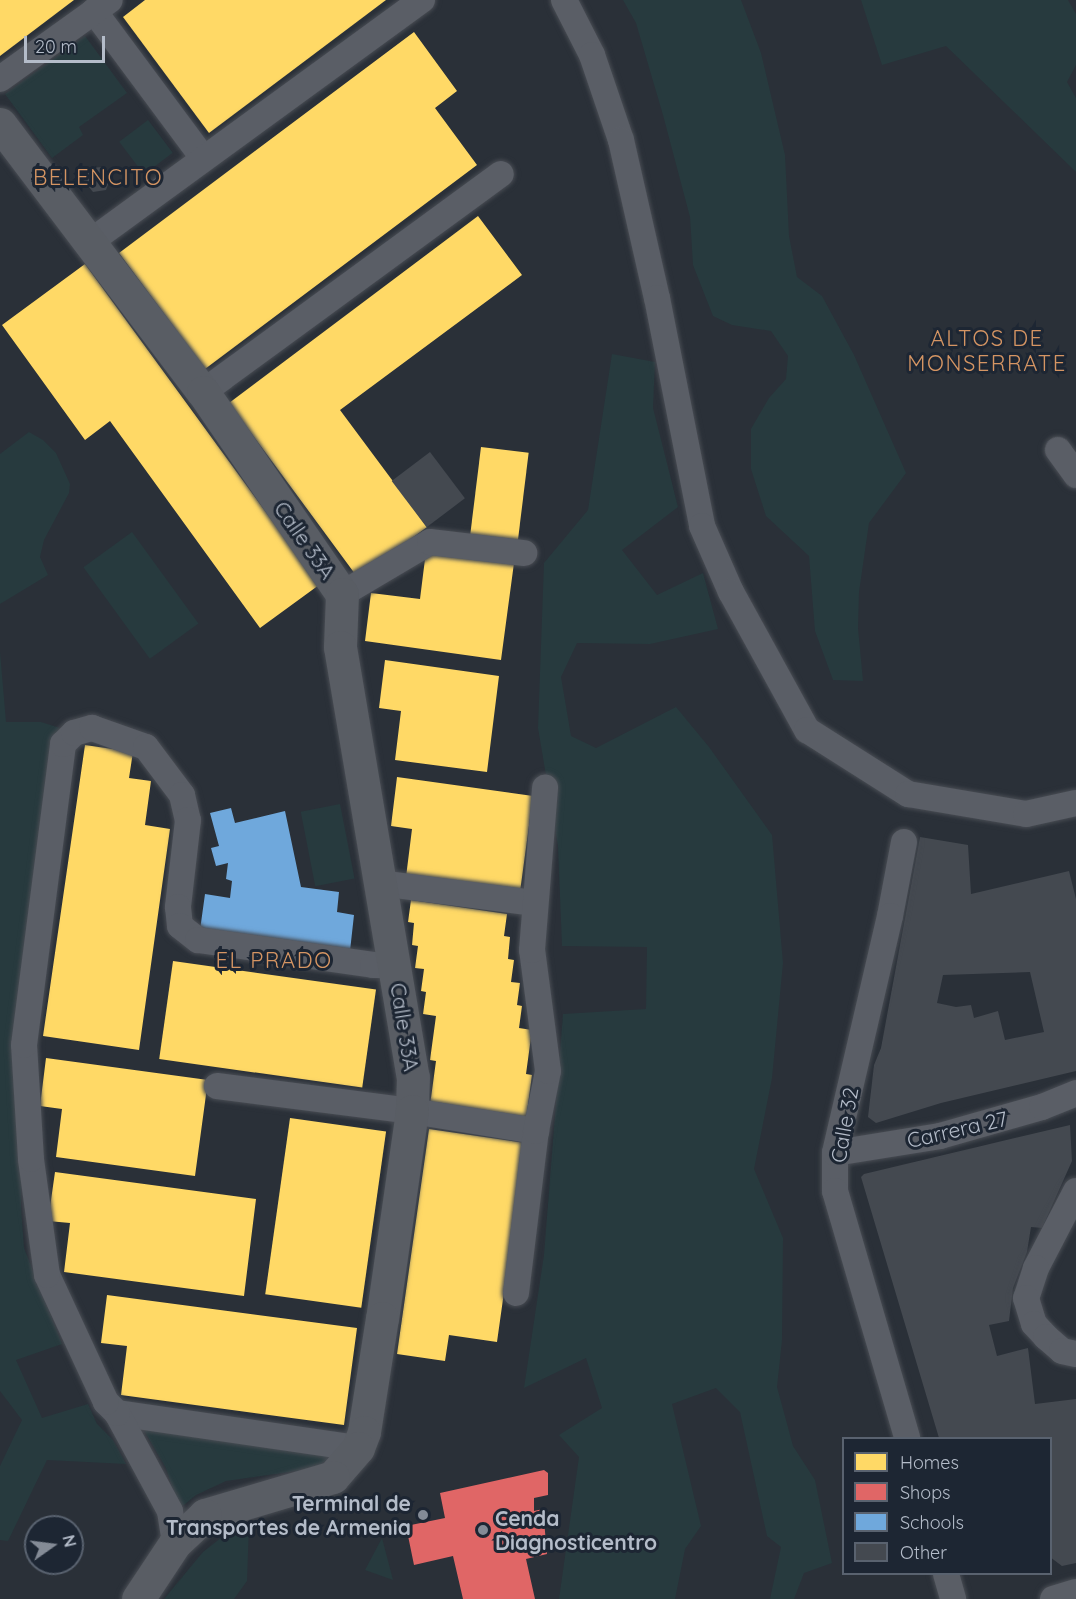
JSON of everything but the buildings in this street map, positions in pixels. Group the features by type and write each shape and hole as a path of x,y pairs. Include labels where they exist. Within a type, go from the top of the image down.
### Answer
{"street":[{"path":"90,242 202,158 422,0"},
{"path":"564,0 592,55 621,140 657,298 702,526 730,592 807,730 908,794 1026,814 1076,803"},
{"path":"0,79 102,6 202,158"},
{"name":"Calle 33A","path":"0,124 203,392 342,594 340,647 413,1077 412,1111 365,1422 358,1448"},
{"path":"203,392 501,174"},
{"path":"1058,450 1076,475"},
{"path":"342,594 430,542 524,553"},
{"path":"176,1543 170,1511 117,1413 106,1402 47,1275 31,1159 24,1045 63,744 74,733 92,728 146,747 182,795 188,819 178,906 180,926 198,940 373,965 394,965"},
{"path":"516,1293 536,1131 548,1071 532,950 545,788"},
{"name":"Calle 32","path":"904,842 890,916 835,1153 836,1191 907,1437"},
{"path":"381,884 534,903"},
{"path":"217,1086 412,1111 536,1131"},
{"name":"Carrera 27","path":"835,1153 940,1136 1042,1107 1076,1093"},
{"path":"1076,1191 1036,1268 1026,1298 1035,1324 1046,1337 1062,1351 1076,1354"},
{"path":"117,1413 358,1448"},
{"path":"138,1599 176,1543 205,1515 333,1477 358,1448"},
{"path":"946,1575 953,1599"},
{"path":"1053,1599 1076,1592"}],"green space":[{"path":"623,0 741,0 761,53 785,155 789,236 797,277 822,296 854,355 906,473 869,523 859,592 858,628 863,681 833,680 815,631 809,556 766,516 751,469 751,429 769,398 786,379 788,356 771,331 732,325 713,316 693,265 690,217 663,115 636,23"},
{"path":"861,0 1068,0 1076,14 1076,65 1067,82 1076,98 1076,172 946,46 882,65"},
{"path":"85,36 127,93 79,127 83,135 52,158 5,94"},
{"path":"148,120 173,153 144,174 119,142"},
{"path":"612,354 655,362 653,408 678,507 622,550 657,595 703,573 718,629 650,644 577,643 561,677 571,736 596,748 676,707 709,747 772,835 783,963 772,1078 754,1169 783,1238 782,1340 777,1387 793,1446 815,1480 832,1563 804,1573 794,1599 770,1599 781,1547 767,1536 740,1412 716,1388 672,1404 701,1526 685,1549 675,1599 559,1599 579,1457 559,1435 602,1408 586,1358 524,1388 544,1255 563,1014 646,1009 647,947 562,946 558,846 538,728 544,563 588,510"},
{"path":"29,432 43,440 56,453 70,484 69,493 44,540 40,557 48,575 0,604 0,454"},
{"path":"132,532 198,623 150,659 83,567"},
{"path":"0,652 6,722 41,722 60,728 26,958 21,1207 24,1248 62,1344 16,1360 42,1418 88,1404 97,1424 113,1440 126,1464 47,1460 8,1541 0,1540 0,1466 22,1420 0,1391"},
{"path":"340,804 355,879 315,886 301,812"},
{"path":"142,1427 332,1450 325,1462 311,1469 226,1481 196,1495 179,1509 166,1468"},
{"path":"249,1525 247,1581 234,1599 164,1599 203,1552 231,1530"},
{"path":"382,1538 393,1580 365,1570"}],"place":[{"name":"Terminal de Transportes de Armenia","path":"423,1515"},
{"name":"Cenda Diagnosticentro","path":"483,1530"}],"district":[{"name":"BELENCITO","path":"98,178"},
{"name":"ALTOS DE MONSERRATE","path":"987,350"},
{"name":"EL PRADO","path":"274,961"}]}
